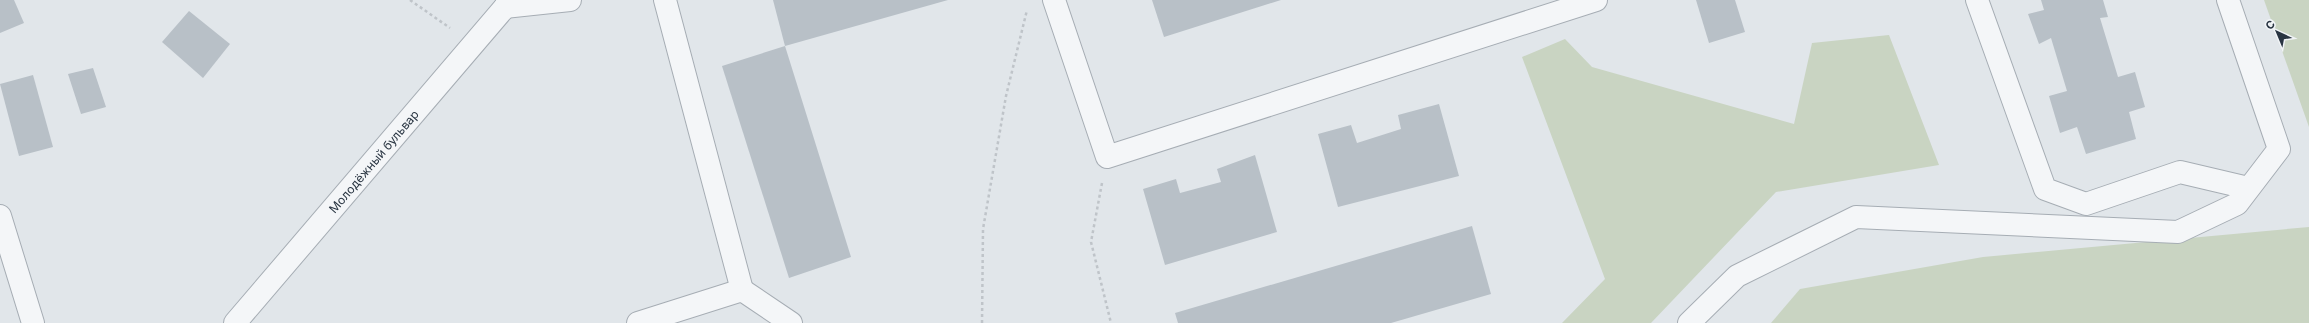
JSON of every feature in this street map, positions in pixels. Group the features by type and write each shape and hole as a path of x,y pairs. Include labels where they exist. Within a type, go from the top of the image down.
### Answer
{"street":[{"path":"508,3 570,0"},
{"path":"665,0 742,290 791,323"},
{"path":"1054,0 1107,157 1596,0"},
{"path":"1977,0 2045,189 2086,204 2180,172 2248,188"},
{"path":"1689,323 1738,276 1856,217 2178,232 2237,204 2278,149 2228,0"},
{"name":"Молодёжный бульвар","path":"235,323 508,3"},
{"path":"0,216 32,323"},
{"path":"638,323 742,290"}],"path":[{"path":"410,0 473,44"},
{"path":"982,323 983,229 1006,96 1028,7"},
{"path":"1107,157 1091,242 1111,323"}],"green space":[{"path":"2264,0 2309,0 2309,127"},
{"path":"1889,35 1939,165 1776,192 1651,323 1562,323 1605,279 1522,57 1565,39 1592,67 1794,124 1812,43"},
{"path":"2309,227 2309,323 1771,323 1800,289 1983,257"}],"building":[{"path":"0,0 14,0 24,23 0,33"},
{"path":"773,0 948,0 785,46"},
{"path":"1152,0 1281,0 1164,37"},
{"path":"1696,0 1735,0 1745,32 1709,43"},
{"path":"2041,0 2103,0 2108,17 2100,18 2118,77 2135,72 2145,107 2129,112 2136,139 2086,154 2077,127 2060,133 2049,96 2067,91 2051,38 2039,44 2028,14 2044,10"},
{"path":"189,11 230,44 203,78 162,42"},
{"path":"785,46 851,257 789,278 722,66"},
{"path":"93,68 106,107 81,114 68,74"},
{"path":"33,75 53,147 19,156 0,84"},
{"path":"1439,104 1459,176 1338,207 1318,134 1351,125 1357,143 1401,129 1398,115"},
{"path":"1255,155 1277,232 1165,265 1143,189 1176,179 1180,193 1221,182 1217,169"},
{"path":"1472,226 1491,294 1391,323 1178,323 1175,313"}]}
